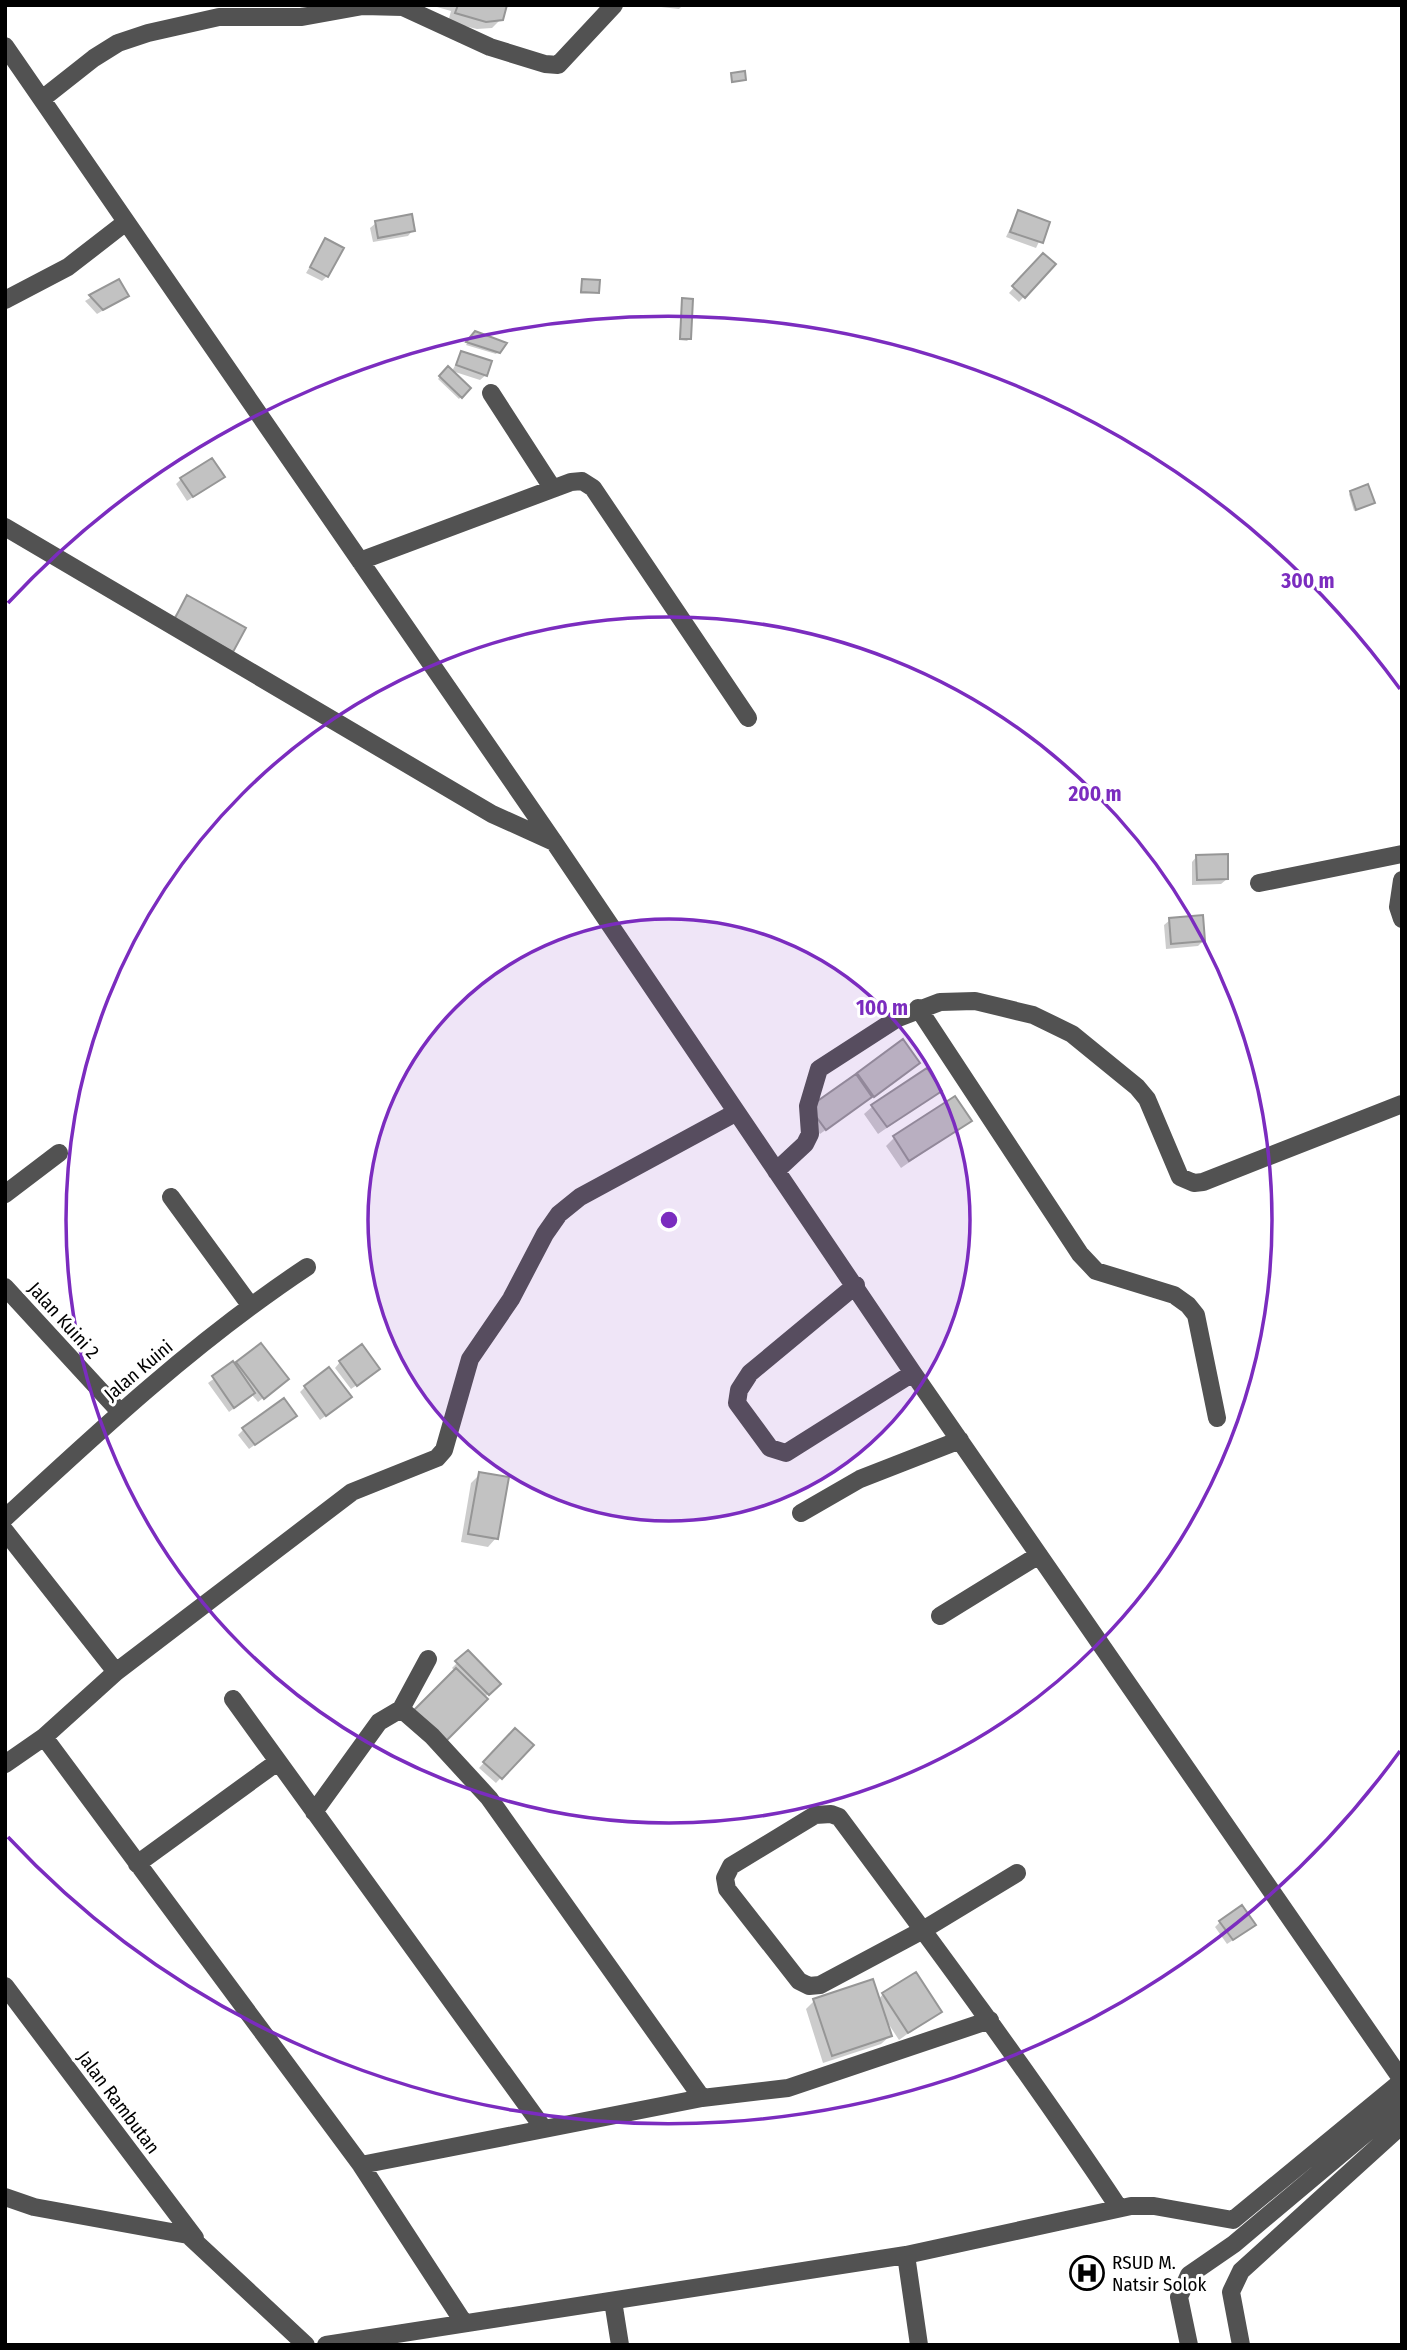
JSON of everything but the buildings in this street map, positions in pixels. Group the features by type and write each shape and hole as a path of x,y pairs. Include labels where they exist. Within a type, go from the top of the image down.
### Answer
{"street":[{"path":"42,99 118,43 219,17 302,17 363,6 402,7 489,47 545,65 558,65 614,5"},
{"path":"5,46 554,842 735,1114 856,1285 913,1373 1402,2081 1233,2220 1154,2206 1119,2208 906,2255 326,2345"},
{"path":"5,300 68,267 126,222"},
{"path":"491,393 552,489"},
{"path":"360,561 552,489 582,481 593,488 748,718"},
{"path":"5,527 492,814 554,842"},
{"path":"1259,883 1402,854"},
{"path":"1402,880 1398,907 1402,919"},
{"path":"776,1171 805,1144 810,1134 808,1106 819,1069 839,1054 918,1008 940,1002 975,1001 1034,1016 1072,1034 1138,1087 1147,1099 1180,1177 1194,1183 1203,1182 1402,1104"},
{"path":"918,1008 1080,1254 1096,1271 1174,1295 1196,1315 1217,1418"},
{"path":"5,1764 44,1737 116,1672 352,1492 437,1458 444,1450 470,1359 511,1299 559,1214 580,1197 735,1114"},
{"path":"5,1194 59,1153"},
{"path":"171,1197 250,1305"},
{"name":"Jalan Kuini","path":"5,1518 120,1412 250,1305 307,1267"},
{"path":"856,1285 750,1373 739,1390 737,1403 770,1448 786,1453 913,1373"},
{"name":"Jalan Kuini 2","path":"8,1294 120,1412"},
{"path":"801,1513 860,1479 960,1440"},
{"path":"5,1531 116,1672"},
{"path":"940,1616 1039,1555"},
{"path":"314,1812 379,1722 401,1709 428,1659"},
{"path":"233,1699 276,1763 544,2129"},
{"path":"401,1709 432,1736 489,1798 702,2098"},
{"path":"44,1737 361,2165 464,2323"},
{"path":"137,1864 276,1763"},
{"path":"1017,1873 923,1930 820,1986 809,1986 799,1981 727,1889 725,1878 731,1867 815,1815 831,1814 839,1817 923,1930 990,2020 1119,2208"},
{"name":"Jalan Rambutan","path":"5,1986 199,2244"},
{"path":"361,2165 702,2098 788,2088 990,2020"},
{"path":"1189,2345 1179,2297 1189,2275 1234,2244 1402,2103"},
{"path":"1241,2345 1231,2292 1241,2271 1402,2125"},
{"path":"5,2197 34,2207 178,2231 199,2244 306,2345"},
{"path":"906,2255 919,2345"},
{"path":"613,2301 620,2345"}],"place":[{"name":"RSUD M. Natsir Solok","path":"1087,2273"}]}
